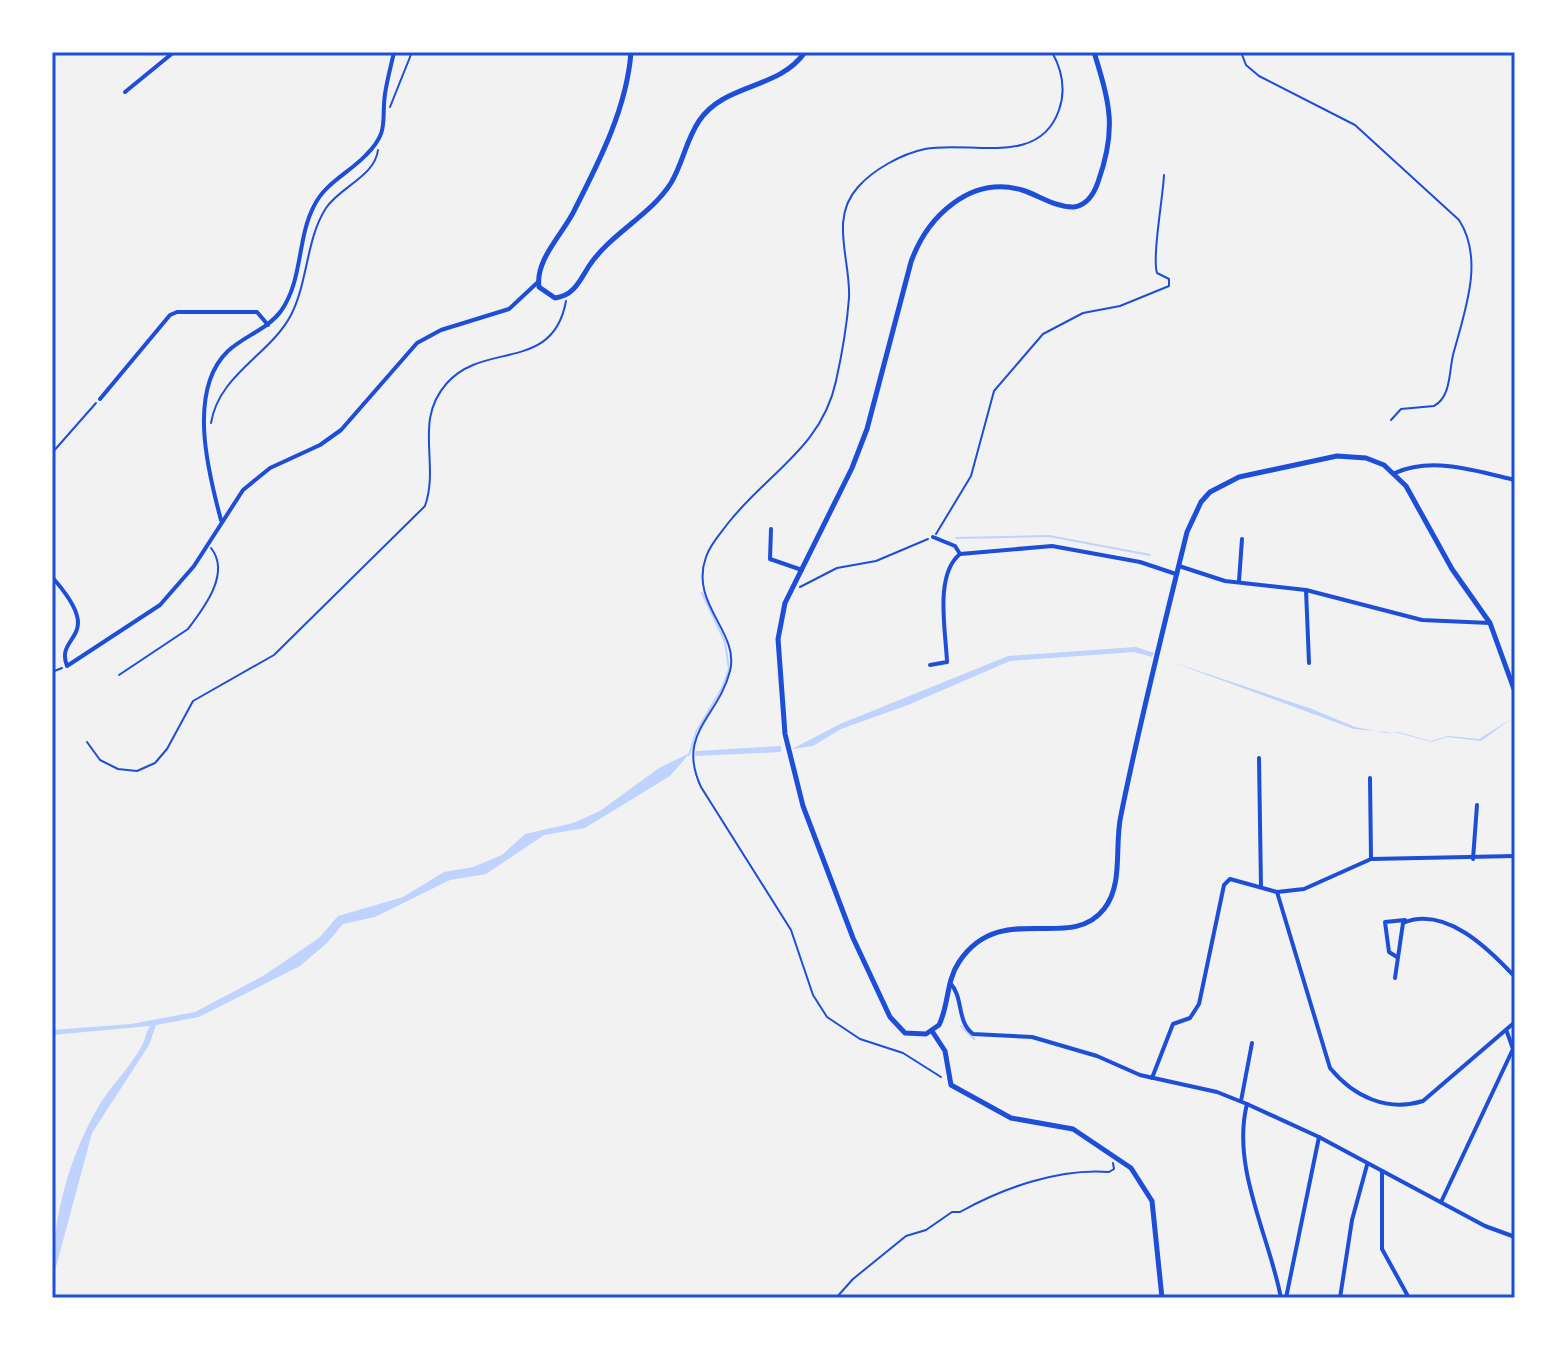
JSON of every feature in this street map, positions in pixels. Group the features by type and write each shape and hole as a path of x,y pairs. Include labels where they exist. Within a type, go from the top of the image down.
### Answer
{"main road":[{"path":"631,52 623,104 577,206 543,265 538,282 546,294 555,298 566,296 602,250 667,188 695,128 708,109 718,100 784,72 805,52"},
{"path":"1094,52 1110,105 1112,126 1110,146 1095,190 1084,204 1073,207 1017,189 994,186 956,201 930,226 911,262 867,429 789,595 779,628 785,734 803,806 853,938 890,1017 910,1035 932,1031 944,1016 950,983 959,962 972,946 990,934 1017,928 1077,926 1094,920 1107,905 1115,885 1122,810 1187,532 1201,502 1210,492 1239,477 1337,456 1366,458 1395,473 1490,623 1515,692"},
{"path":"932,1031 945,1051 951,1085 1011,1118 1073,1129 1117,1156 1144,1184 1152,1201 1162,1298"}],"street":[{"path":"125,92 174,52"},
{"path":"282,52 290,52"},
{"path":"221,520 203,410 210,376 229,350 268,325 288,298 313,207 327,187 367,155 380,137 387,115 384,100 394,52"},
{"path":"52,577 79,615 79,628 65,651 67,666 160,605 209,545 235,499 259,475 281,461 320,445 341,430 417,343 441,330 509,309 538,282"},
{"path":"100,399 170,315 191,309 257,312 268,325"},
{"path":"1395,473 1422,465 1446,466 1515,480"},
{"path":"771,529 770,559 802,570"},
{"path":"933,537 955,546 960,554"},
{"path":"1239,581 1242,539"},
{"path":"930,665 947,662 944,596 952,561 960,554 1052,546 1140,562 1177,574"},
{"path":"1179,566 1239,581 1306,590 1422,620 1490,623"},
{"path":"1306,590 1309,663"},
{"path":"1259,758 1261,887"},
{"path":"1370,778 1371,859"},
{"path":"1473,859 1477,805"},
{"path":"1152,1078 1173,1024 1190,1018 1199,1004 1224,885 1234,879 1277,892 1299,891 1371,859 1515,856"},
{"path":"1277,892 1330,1068 1340,1080 1368,1098 1386,1106 1404,1107 1423,1101 1515,1022"},
{"path":"1395,978 1405,920"},
{"path":"1398,957 1389,952 1385,922 1429,920 1459,929 1489,947 1515,977"},
{"path":"950,983 955,987 962,1021 973,1034 1032,1037 1152,1078 1241,1101 1319,1137 1485,1226 1515,1237"},
{"path":"1441,1201 1513,1049 1507,1032"},
{"path":"1241,1101 1252,1043"},
{"path":"1247,1104 1242,1125 1242,1154 1284,1298"},
{"path":"1284,1298 1319,1137"},
{"path":"1340,1298 1352,1220 1367,1165"},
{"path":"1382,1172 1382,1249 1409,1298"}],"path":[{"path":"387,115 412,52"},
{"path":"951,1085 903,1053 860,1039 827,1017 809,986 791,930 707,799 694,772 692,754 697,732 731,668 727,641 704,594 706,556 752,495 801,452 819,429 831,403 849,301 849,266 842,225 847,204 857,188 874,173 917,151 946,147 1011,148 1041,135 1058,112 1063,92 1060,69 1052,52"},
{"path":"1241,52 1246,65 1259,76 1355,125 1459,220 1469,235 1469,297 1446,394 1434,406 1401,409 1391,420"},
{"path":"208,446 218,399 291,316 324,211 375,162"},
{"path":"789,595 819,575 876,561 933,537 971,476 994,391 1043,334 1083,313 1120,306 1169,286 1169,279 1157,273 1154,261 1160,232 1164,175"},
{"path":"87,742 95,755 112,767 131,772 149,767 164,755 193,701 262,664 298,633 425,506 430,478 427,428 430,409 441,390 472,364 535,348 562,314 566,296"},
{"path":"52,453 100,399"},
{"path":"119,675 179,636 196,619 211,594 219,570 217,556 209,545"},
{"path":"52,672 67,666"},
{"path":"836,1298 853,1279 906,1236 926,1230 952,1212 1040,1179 1080,1171 1109,1172 1114,1169 1117,1156"}],"water":[{"path":"1136,647 1154,653 1152,657 1134,652 1010,661 908,705 841,729 813,746 792,749 840,724 1008,656"},
{"path":"1169,661 1312,709 1355,727 1375,731 1354,729"},
{"path":"1511,719 1481,741 1447,737 1432,742 1392,732 1431,741 1448,736 1479,739"},
{"path":"781,746 781,752 695,756 696,751"},
{"path":"690,753 670,776 585,828 544,835 486,874 450,880 375,917 343,924 327,943 300,966 199,1017 156,1025 149,1045 92,1133 52,1282 59,1213 79,1146 100,1104 142,1046 150,1026 52,1035 52,1030 131,1024 195,1012 263,976 319,938 338,916 403,897 444,872 473,867 502,855 525,834 573,823 600,811 659,768"}],"waterway":[{"path":"956,538 1049,536 1150,555"},
{"path":"689,755 696,732 722,688 729,669 725,642 702,593"},
{"path":"961,1026 974,1039"}]}
